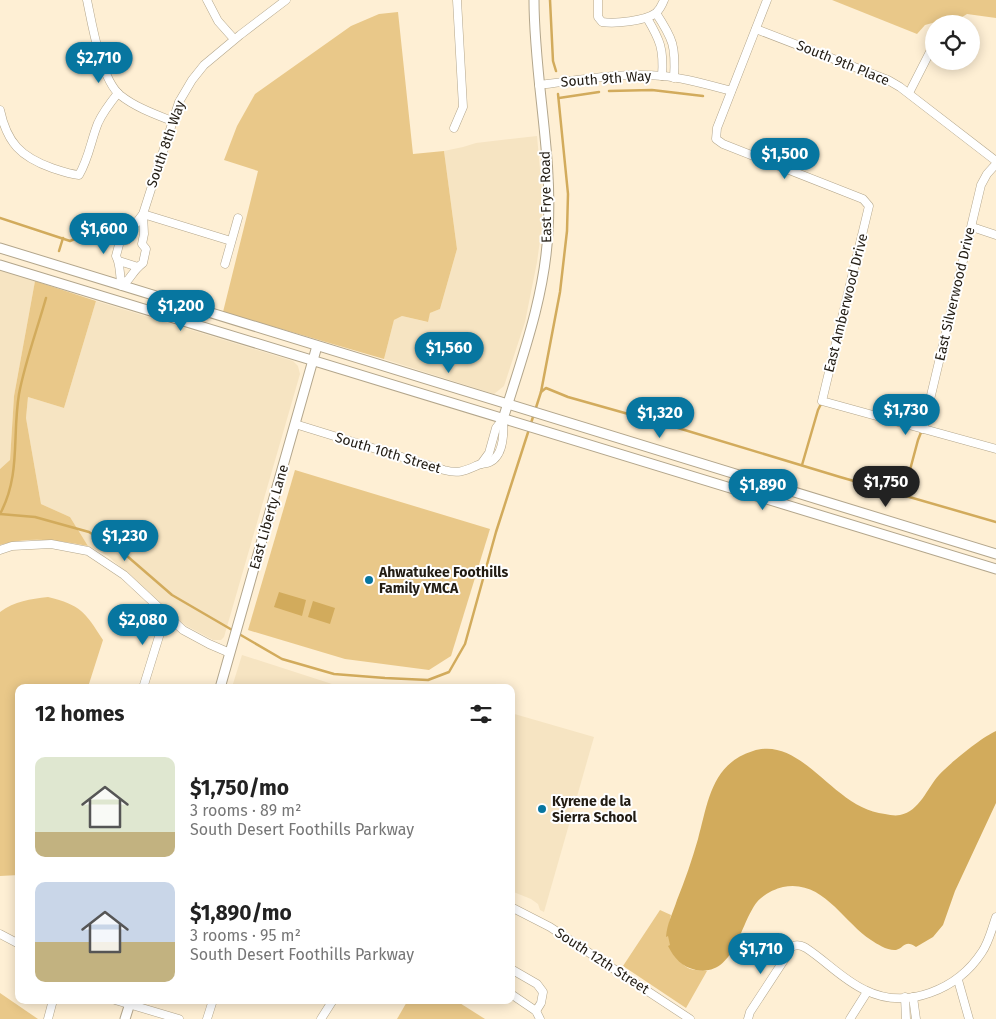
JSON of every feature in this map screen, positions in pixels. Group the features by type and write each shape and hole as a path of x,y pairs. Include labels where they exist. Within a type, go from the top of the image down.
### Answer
{"street":[{"path":"87,0 99,54 107,76 118,93 149,111 172,121"},
{"path":"208,0 218,21 234,39"},
{"name":"South 8th Way","path":"144,214 130,231 127,240 120,241 116,256 119,261 119,274 122,286 130,279 134,269 143,263 146,249 142,244 144,214 179,102 204,64 286,0"},
{"path":"454,128 463,107 457,0"},
{"name":"East Frye Road","path":"481,464 495,449 496,428 503,419 534,315 541,287 547,246 549,182 539,85 534,0"},
{"path":"598,0 598,17 602,22 611,23 647,18 662,7 664,0"},
{"path":"731,91 767,0"},
{"path":"656,13 674,43 676,60 674,78"},
{"path":"647,18 662,46 662,76"},
{"name":"South 9th Place","path":"756,29 888,80 908,93 996,162"},
{"path":"908,93 925,61"},
{"name":"South 9th Way","path":"539,85 603,77 662,76 702,83 731,91"},
{"name":"East Amberwood Drive","path":"731,91 717,128 716,138 722,144 863,199 869,206 822,401 923,428"},
{"path":"0,110 9,137 19,149 34,161 70,174 79,174 86,164 103,113 118,93"},
{"name":"East Silverwood Drive","path":"923,428 981,186 996,162"},
{"path":"144,214 232,242"},
{"path":"225,264 238,218"},
{"path":"972,227 996,235"},
{"path":"127,240 142,244"},
{"path":"0,248 996,554"},
{"path":"119,261 138,267"},
{"path":"0,265 996,569"},
{"name":"East Liberty Lane","path":"221,684 317,346"},
{"name":"South 10th Street","path":"295,424 453,472 459,472 481,464"},
{"path":"923,428 996,449"},
{"path":"744,492 748,478"},
{"path":"0,550 12,546 51,544 88,550 124,575 170,619 192,636 231,649"},
{"path":"144,684 161,630 170,619"},
{"name":"South 12th Street","path":"515,909 550,927 690,1019"},
{"path":"748,1019 750,1012 786,957 789,949 794,945 801,945 806,948 854,985 868,992 880,995 909,997 935,992 958,980 993,937 996,917"},
{"path":"0,934 15,942"},
{"path":"515,971 538,984 543,992 538,1015 515,997"},
{"path":"958,980 969,1019"},
{"path":"850,1019 868,992"},
{"path":"906,1019 909,997"},
{"path":"909,997 916,1019"},
{"path":"48,1019 52,1004"},
{"path":"125,1019 129,1004"},
{"path":"136,1004 179,1019"},
{"path":"208,1019 212,1004"},
{"path":"321,1019 330,1004"}],"shaded area":[{"path":"832,0 996,0 996,18 967,14 925,15 925,25 917,34"},
{"path":"398,12 413,154 444,151 457,249 440,309 430,313 428,322 402,316 394,320 384,359 223,312 258,171 224,160 237,126 255,94 351,26 379,14"},
{"path":"537,136 542,192 542,226 525,322 504,386 494,394 384,359 394,320 402,316 427,322 430,313 440,309 457,249 444,151 476,143"},
{"path":"0,269 35,281 14,396 10,460 0,469"},
{"path":"35,281 96,301 64,408 28,397 26,418 41,504 70,517 88,546 44,540 11,542 0,545 0,469 10,460 14,396"},
{"path":"96,301 293,361 298,366 300,374 224,637 221,640 213,640 185,625 108,556 88,546 70,517 41,504 26,418 28,397 64,408"},
{"name":"Ahwatukee Foothills Family YMCA","path":"295,470 490,529 451,656 429,670 345,659 248,630"},
{"path":"279,592 306,600 302,616 274,607"},
{"path":"48,597 68,603 86,616 103,640 89,684 15,684 15,875 0,876 0,612 17,603"},
{"path":"313,601 335,608 330,624 308,617"},
{"path":"242,655 332,684 233,684"},
{"name":"Kyrene de la Sierra School","path":"515,714 594,737 544,912 531,899 515,893"},
{"path":"996,731 996,803 955,891 943,925 933,937 916,947 907,944 896,950 886,948 873,942 821,896 810,889 797,886 776,889 757,902 728,958 719,966 709,970 691,969 679,961 673,954 668,946 670,945 668,936 666,937 670,918 686,877 709,799 720,775 728,765 739,757 753,751 771,749 787,753 803,763 849,800 866,809 898,815 913,809 944,770 974,745"},
{"path":"660,910 671,915 670,943 680,961 690,969 707,971 686,1008 623,966"},
{"path":"0,993 38,1019 0,1019"},
{"path":"406,1004 461,1004 485,1019 397,1019"}],"waterway":[{"path":"550,0 553,61 556,71"},
{"path":"609,91 652,90 703,96"},
{"path":"559,98 599,92"},
{"path":"541,392 560,292 567,231 568,194 558,94"},
{"path":"0,218 70,241 90,232"},
{"path":"59,251 63,238"},
{"path":"0,514 11,485 19,394 46,298"},
{"path":"0,514 35,517 89,532 127,556 172,595 282,659 334,674 428,680 449,672 465,644 496,532 541,392 546,388 568,397 996,522"},
{"path":"802,465 822,402"},
{"path":"903,496 922,430"}],"place":[{"name":"Ahwatukee Foothills Family YMCA","path":"369,580"},
{"name":"Kyrene de la Sierra School","path":"542,809"}]}
